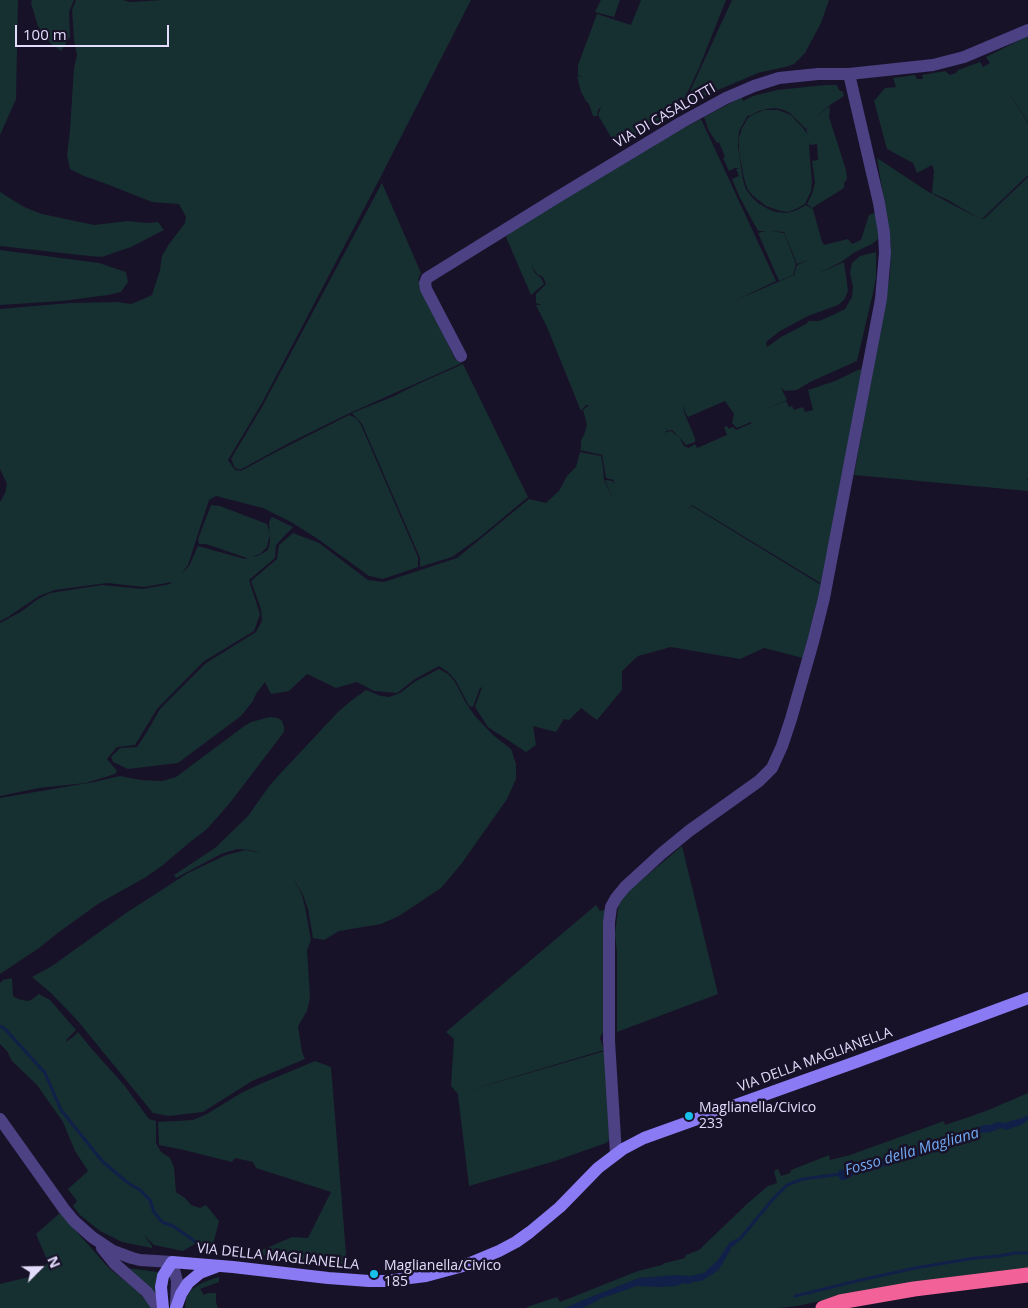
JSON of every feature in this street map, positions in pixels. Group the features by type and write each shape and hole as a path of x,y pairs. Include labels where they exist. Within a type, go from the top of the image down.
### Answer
{"highway":[{"path":"823,1308 840,1302 914,1288 1028,1275"}],"main road":[{"name":"VIA DELLA MAGLIANELLA","path":"172,1262 369,1281 414,1278 462,1266 516,1242 560,1207 598,1168 630,1145 651,1135 1028,998"},
{"path":"163,1308 160,1287 163,1276 172,1262"},
{"path":"176,1308 182,1291 194,1278 221,1266"}],"street":[{"name":"VIA DI CASALOTTI","path":"461,356 426,289 425,281 431,274 682,122 726,98 779,78 818,74 849,74 945,63 1028,30"},
{"path":"616,1154 609,1041 609,922 611,907 625,886 661,854 759,781 772,768 791,719 824,598 881,299 885,253 879,202 849,74"},
{"name":"VIA DELLA MAGLIANELLA","path":"0,1119 64,1209 96,1240 113,1251 132,1258 172,1262"},
{"path":"96,1240 115,1264 147,1292 158,1308"},
{"path":"172,1262 177,1281 176,1308"}],"green space":[{"path":"0,0 18,0 16,99 0,135"},
{"path":"32,0 74,0 69,12 70,37 61,51 50,43 38,26 31,3"},
{"path":"76,0 123,0 130,2 162,0 471,0 262,403 228,460 235,470 241,471 349,415 356,418 361,425 418,557 418,567 383,579 369,576 291,522 263,508 216,496 209,500 188,565 181,574 189,566 198,546 247,558 206,544 199,544 198,539 211,505 220,506 267,524 270,533 269,522 272,517 293,527 276,545 275,558 249,580 260,614 254,631 203,662 157,709 135,745 117,747 107,759 117,771 115,774 86,783 39,788 0,796 0,623 50,593 102,585 143,589 172,582 144,587 107,583 55,590 39,596 0,621 0,502 7,484 0,469 0,309 70,303 117,302 131,304 152,295 160,270 162,256 185,223 186,217 179,204 152,202 70,169 67,155 74,68 77,55 72,10","holes":["270,535 268,550 258,556 252,557 260,554 267,547"]},
{"path":"601,0 620,0 614,17 595,12"},
{"path":"641,0 726,0 699,68 684,100 680,103 677,110 620,143 614,142 598,115 601,107 598,110 597,116 593,116 589,104 581,92 577,76 582,77 578,75 578,65 597,14 631,25"},
{"path":"732,0 829,0 821,23 805,53 794,64 758,73 699,99 687,102 691,89"},
{"path":"1028,36 1028,122 1006,89 1028,123 1028,175 983,218 980,218 984,219 1028,177 1028,491 854,475 890,275 891,244 877,158 927,191 980,219 932,193 934,171 932,165 917,173 913,163 887,149 874,101 885,88 896,87 893,78 915,75 917,79 923,79 922,75 945,71 950,75 980,62 983,67 990,63 986,57"},
{"path":"837,85 844,96 830,105 816,117 830,106 829,117 846,170 847,179 844,183 844,188 812,208 807,204 815,183 812,161 818,160 817,144 810,145 809,142 812,182 811,191 805,204 788,212 780,211 766,206 752,195 747,188 739,152 739,138 742,128 752,115 764,110 778,110 791,115 808,135 806,130 809,126 806,129 791,114 784,110 776,108 767,109 748,115 739,131 738,147 743,180 746,189 751,196 758,203 776,212 787,213 806,205 813,209 824,245 848,239 852,244 861,240 869,215 879,211 882,236 872,244 817,274 844,262 848,291 844,300 838,305 808,316 780,331 766,342 767,347 809,321 819,321 845,309 852,297 853,287 850,273 852,263 860,256 876,252 876,277 857,361 810,382 797,390 785,391 781,388 787,400 766,409 786,401 789,407 792,406 794,410 803,407 805,412 813,410 808,390 864,369 822,584 692,505 688,509 692,506 821,585 803,658 764,648 740,659 671,647 638,656 622,671 622,690 597,720 581,708 569,720 564,719 556,732 533,726 536,745 526,752 488,727 475,707 482,687 473,707 469,706 456,681 439,666 415,679 397,693 374,691 357,682 336,688 307,674 289,691 271,694 265,682 241,716 178,763 128,769 113,762 111,757 120,748 137,747 160,709 206,663 256,632 262,621 261,609 251,581 277,559 279,545 293,533 319,543 368,580 384,582 457,558 529,499 546,503 559,491 567,476 576,467 580,452 601,456 604,480 613,498 605,480 613,481 614,484 614,480 606,478 602,455 580,450 581,440 587,425 583,410 589,405 586,405 581,411 547,327 536,305 542,305 536,303 536,294 546,284 543,277 537,274 531,265 535,273 544,284 531,295 506,237 513,230 675,132 701,119 776,281 736,300 794,275 796,278 794,274 797,265 809,260 797,264 784,232 770,231 784,233 796,264 793,275 779,281 758,233 765,231 758,231 732,179 739,176 736,169 740,168 735,168 729,171 719,142 717,143 709,131 704,117 742,97 743,101 753,96 777,90","holes":["725,401 734,414 732,423 737,428 752,423 736,430 733,427 729,429 727,426 724,427 727,435 697,448 695,444 689,448 684,446 679,437 686,445 695,442 695,438 684,412 683,405 688,417"]},
{"path":"382,183 421,273 418,280 455,359 462,363 350,413 240,470 235,468 231,459 263,405"},
{"path":"0,192 24,207 42,214 94,225 128,221 158,222 164,230 131,247 102,257 0,246"},
{"path":"0,250 99,263 126,272 128,282 121,292 108,295 62,301 0,305"},
{"path":"463,364 528,497 480,537 452,557 420,567 420,558 362,424 352,413 392,397"},
{"path":"439,669 448,674 455,682 475,716 493,735 511,749 516,764 516,779 507,799 462,863 441,888 399,916 381,924 339,931 324,940 313,938 308,909 303,895 293,878 302,895 311,940 307,950 310,998 307,1011 298,1026 305,1059 252,1081 203,1112 169,1116 153,1113 77,1020 51,993 32,977 52,966 126,913 188,873 226,855 246,850 261,853 250,850 237,849 221,854 176,878 174,875 215,848 248,816 270,785 338,712 352,700 366,690 389,697 400,693 416,681"},
{"path":"270,717 278,718 282,721 284,732 229,804 207,829 146,877 98,904 39,948 0,974 0,798 120,776 162,781 176,777 243,727 251,722"},
{"path":"682,846 718,994 617,1032 617,952 615,934 621,899"},
{"path":"596,905 600,911 607,909 603,1032 600,1038 604,1050 460,1093 605,1051 614,1136 606,1143 555,1161 469,1186 458,1094 451,1086 454,1039 446,1032"},
{"path":"12,978 13,996 27,1001 39,994 50,1000 76,1030 66,1042 78,1032 124,1085 149,1119 156,1121 156,1143 161,1152 170,1158 174,1168 176,1192 191,1205 200,1208 206,1205 219,1221 211,1252 198,1242 183,1251 154,1245 144,1235 152,1248 122,1242 100,1231 80,1215 73,1206 77,1201 68,1189 88,1171 75,1151 63,1122 37,1085 12,1061 7,1051 0,1044 0,983 3,980"},
{"path":"315,1061 331,1067 347,1266 340,1270 300,1259 261,1255 262,1250 292,1237 308,1238 331,1192 256,1168 253,1162 235,1158 232,1162 159,1145 158,1122 193,1120 207,1114 241,1093"},
{"path":"1028,1093 1028,1269 853,1294 797,1306 778,1308 527,1308 557,1297 560,1302 638,1271 685,1258 686,1255 699,1250 768,1186 777,1183 774,1171 778,1169 781,1176 829,1155 830,1160 850,1155 944,1121 945,1125 986,1111"},
{"path":"60,1213 109,1268 139,1292 152,1308 0,1308 0,1284 37,1275 48,1262 36,1234"},
{"path":"127,1268 158,1272 157,1295"},
{"path":"219,1277 219,1282 200,1289 204,1295 216,1293 218,1308 185,1308 186,1298 192,1289 204,1282"}],"water":[{"path":"1028,1115 1028,1120 1021,1125 1006,1130 1001,1128 991,1132 980,1133 959,1143 936,1148 911,1159 872,1171 855,1174 845,1180 839,1178 839,1170 849,1169 915,1150 983,1125 997,1122 1004,1123"},
{"path":"736,1239 737,1243 732,1247 720,1268 701,1281 688,1284 683,1283 676,1286 637,1286 602,1298 583,1308 565,1308 639,1278 677,1275 690,1276 704,1273 718,1260 729,1243"}],"waterway":[{"name":"Fosso della Magliana","path":"0,1026 5,1029 45,1073 61,1110 103,1162 150,1200 154,1212 162,1222 173,1226 200,1245"},
{"name":"Fosso della Magliana","path":"734,1242 740,1239 787,1185 803,1179 841,1174"},
{"path":"795,1296 915,1268 975,1258 1028,1253"}],"place":[{"name":"Maglianella/Civico 233","path":"689,1116"},
{"name":"Maglianella/Civico 185","path":"374,1274"}]}
